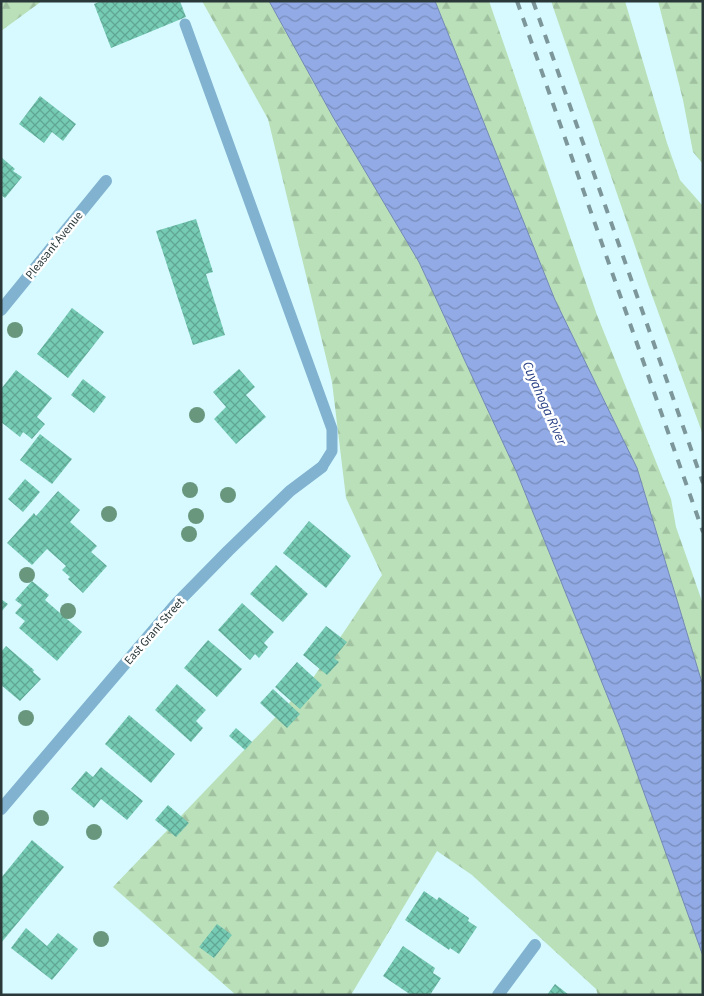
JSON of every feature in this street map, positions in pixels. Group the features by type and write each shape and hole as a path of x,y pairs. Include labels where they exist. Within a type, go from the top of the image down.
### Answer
{"street":[{"name":"Pleasant Avenue","path":"1,310 106,181"},
{"name":"East Grant Street","path":"1,809 176,604 290,491 322,467"},
{"path":"498,995 535,945"}],"lane":[{"path":"185,24 332,429 332,451 322,467"}],"green space":[{"path":"1,1 42,1 1,31"},
{"path":"202,1 269,1 333,117 419,262 517,473 622,732 703,956 703,995 598,995 596,989 472,875 437,851 351,995 236,995 113,887 313,678 382,575 346,498 332,382 268,119"},
{"path":"435,1 489,1 597,315 671,499 676,527 703,604 703,686 637,468 555,300"},
{"path":"551,1 625,1 667,143 680,180 703,206 703,435 649,287"},
{"path":"658,1 703,1 703,164 693,152 683,100"}],"water":[{"name":"Cuyahoga River","path":"269,1 435,1 555,300 637,468 703,686 703,956 622,732 517,473 419,262 333,117"}],"building":[{"path":"101,1 180,1 186,17 111,48 94,4"},
{"path":"40,96 76,124 63,141 52,132 44,143 19,124"},
{"path":"1,157 15,169 13,171 22,177 5,198 1,195"},
{"path":"196,219 213,272 206,274 225,335 193,345 156,231"},
{"path":"72,308 104,332 68,378 37,354"},
{"path":"239,369 255,387 246,395 266,417 236,444 214,419 226,407 213,392"},
{"path":"16,370 52,398 37,417 45,424 32,439 23,432 20,437 1,422 1,389"},
{"path":"83,379 106,397 94,413 71,395"},
{"path":"40,434 72,459 52,484 20,460"},
{"path":"25,479 40,492 23,512 8,499"},
{"path":"58,491 80,510 70,522 97,546 91,552 107,566 83,593 68,579 70,577 62,570 66,566 47,549 32,565 7,543 34,513 36,516"},
{"path":"309,521 351,556 326,588 283,553"},
{"path":"276,565 308,594 283,622 250,594"},
{"path":"32,581 49,595 45,600 82,632 57,661 19,628 25,621 15,613 22,605 15,600"},
{"path":"1,599 8,604 1,612"},
{"path":"242,603 274,632 264,643 268,647 259,658 255,654 250,660 218,630"},
{"path":"326,626 347,642 334,658 339,662 327,675 303,655"},
{"path":"208,640 242,669 217,697 184,668"},
{"path":"6,646 34,670 33,672 41,679 20,701 1,685 1,652"},
{"path":"297,662 322,685 300,709 275,687"},
{"path":"177,684 206,710 196,721 203,728 191,742 155,710"},
{"path":"273,689 300,714 287,728 260,703"},
{"path":"129,715 175,754 151,783 105,744"},
{"path":"236,728 252,742 245,750 229,736"},
{"path":"101,767 143,801 127,820 101,799 94,808 71,789 86,771 93,777"},
{"path":"168,805 189,823 176,837 155,820"},
{"path":"32,840 64,867 1,943 1,878"},
{"path":"424,891 437,900 439,897 469,918 468,921 477,927 459,954 450,948 449,950 405,920"},
{"path":"217,924 232,935 214,958 199,947"},
{"path":"26,928 47,946 58,933 78,949 52,980 11,948"},
{"path":"403,946 435,968 433,973 441,978 430,995 411,995 383,976"},
{"path":"555,984 569,995 547,995"}],"railway":[{"path":"517,1 703,532"},
{"path":"533,1 703,483"}]}
